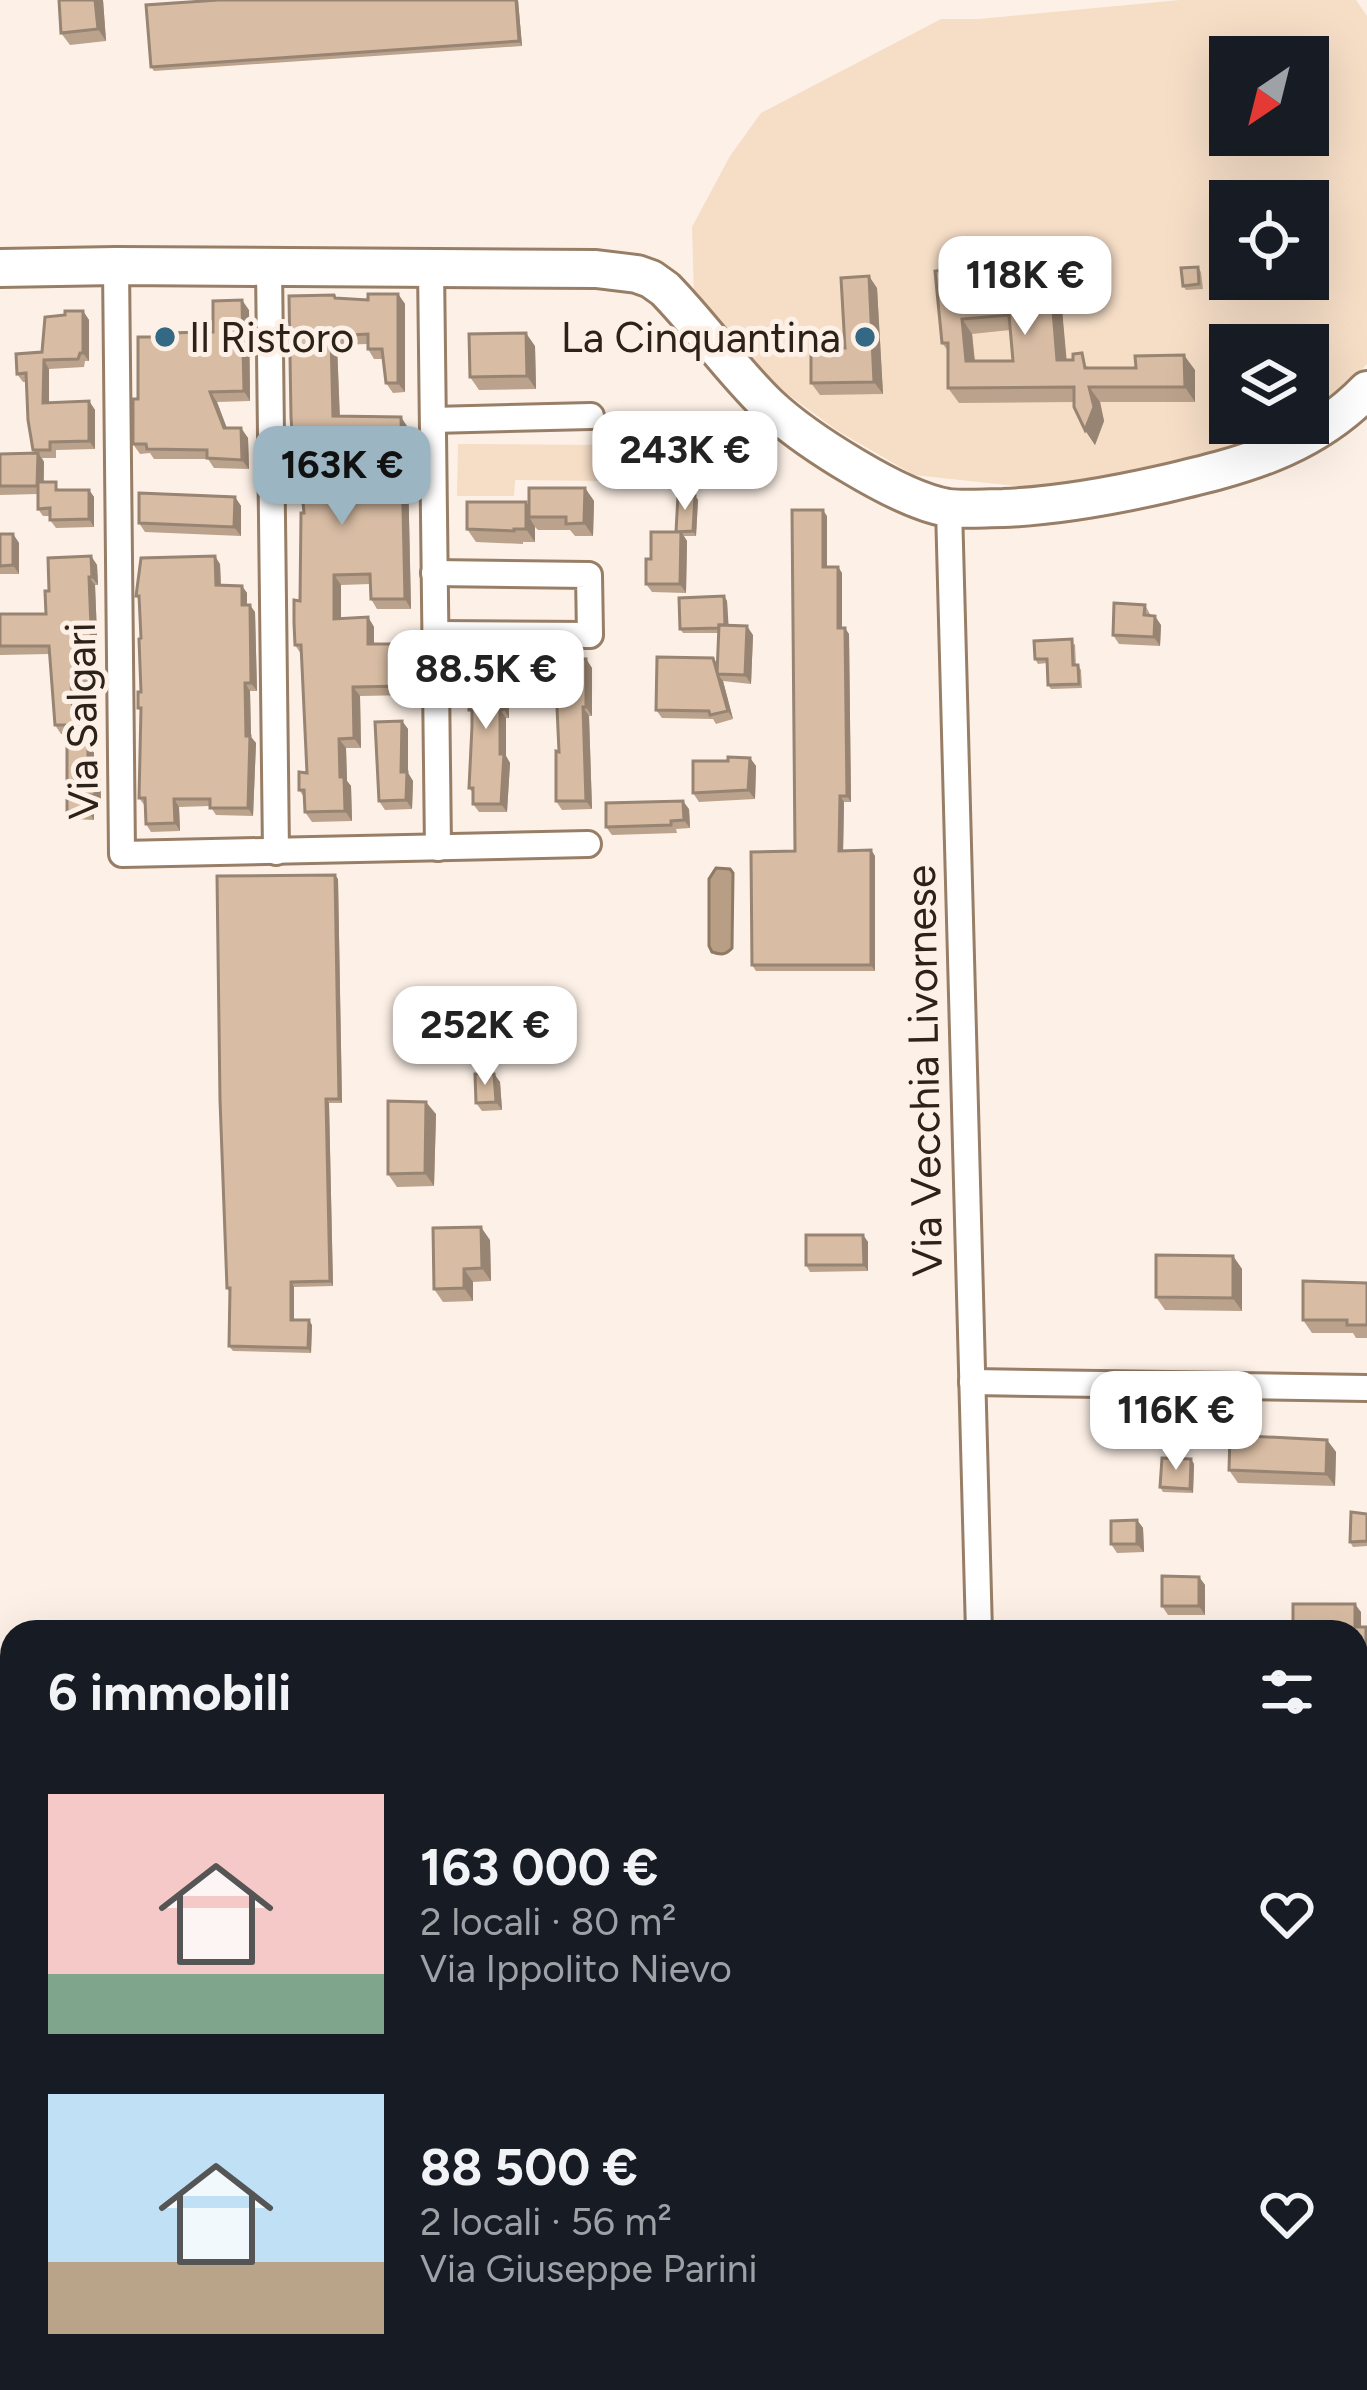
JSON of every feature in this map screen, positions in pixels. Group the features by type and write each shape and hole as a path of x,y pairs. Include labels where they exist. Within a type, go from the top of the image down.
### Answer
{"street":[{"name":"Via Salgari","path":"116,266 122,854 588,844"},
{"path":"431,267 438,848"},
{"path":"0,268 609,270 651,279 683,308 771,408 807,436 896,488 949,508 1034,507 1124,494 1238,467 1280,452 1324,426 1367,390"},
{"path":"269,268 276,852"},
{"path":"433,420 591,416"},
{"name":"Via Vecchia Livornese","path":"949,508 979,1620"},
{"path":"434,573 589,575 590,634 435,634"},
{"path":"972,1382 1367,1388"}],"shaded area":[{"path":"1180,0 1356,0 1367,16 1367,364 1329,399 1329,324 1209,324 1209,444 1251,444 1143,476 1033,488 914,475 838,431 772,383 694,297 692,227 730,156 761,113 941,19"},
{"path":"458,444 605,445 604,481 515,480 514,496 457,496"},
{"path":"716,868 733,873 732,948 723,954 712,952 709,946 709,879"}],"building":[{"path":"59,0 95,0 98,29 61,33"},
{"path":"218,0 516,0 519,41 151,67 146,5"},
{"path":"1049,261 1057,360 1073,360 1073,354 1082,353 1085,368 1136,368 1135,356 1184,355 1185,387 1089,387 1094,407 1085,430 1074,407 1074,387 948,388 948,343 942,343 935,271","holes":["1009,315 1013,361 966,361 962,319"]},
{"path":"1198,267 1199,284 1183,286 1181,268"},
{"path":"869,276 874,382 811,383 811,348 845,348 841,278"},
{"path":"368,294 398,294 398,383 386,383 382,349 368,349 368,334 331,336 333,416 401,417 405,599 371,599 370,574 334,575 334,619 368,617 368,644 401,644 405,686 353,687 354,738 339,739 345,811 305,812 304,790 299,790 299,772 307,773 301,645 295,645 294,623 294,600 300,601 304,513 299,463 294,462 289,296 368,300","holes":["334,459 369,460 370,496 335,497"]},
{"path":"242,300 244,391 210,392 224,428 241,428 242,460 207,458 207,450 147,449 146,444 133,444 138,337 213,332 213,301"},
{"path":"65,311 83,311 83,353 78,359 44,360 43,403 89,401 89,441 50,442 50,450 33,450 26,373 17,374 16,354 42,352 45,317 65,315"},
{"path":"526,333 527,376 470,377 469,334"},
{"path":"650,425 676,425 677,474 649,474"},
{"path":"38,453 37,486 0,486 0,454"},
{"path":"38,482 56,482 56,490 89,490 89,519 50,520 50,508 38,509"},
{"path":"529,488 585,488 584,523 566,524 566,517 529,517"},
{"path":"139,493 235,497 234,527 139,523"},
{"path":"678,495 695,496 693,531 676,532"},
{"path":"467,502 526,502 526,529 467,529"},
{"path":"792,510 823,510 823,567 838,567 838,628 845,628 847,796 840,796 839,851 871,850 871,965 752,965 751,852 795,851"},
{"path":"651,532 681,532 680,584 646,584"},
{"path":"0,534 13,534 13,565 0,566"},
{"path":"91,556 93,676 77,676 78,682 71,683 74,725 55,725 49,646 0,646 0,614 46,614 48,558"},
{"path":"215,556 216,585 242,586 242,605 250,605 251,683 245,683 246,736 250,736 248,808 210,808 210,799 174,799 175,823 146,824 145,798 139,798 141,638 136,596 141,558"},
{"path":"724,596 725,625 680,629 679,598"},
{"path":"1114,603 1145,605 1144,615 1155,616 1154,637 1113,635"},
{"path":"719,625 747,626 745,675 717,674"},
{"path":"1072,639 1079,684 1048,685 1047,659 1035,659 1034,641"},
{"path":"657,657 713,658 728,711 710,715 709,711 656,710"},
{"path":"559,659 586,659 586,801 556,801"},
{"path":"473,660 499,660 499,676 504,676 501,804 473,804 473,788 469,788"},
{"path":"402,721 406,800 379,801 375,722"},
{"path":"67,744 88,744 88,761 94,761 95,795 88,795 88,811 67,811"},
{"path":"728,757 750,758 748,790 693,793 693,761 728,761"},
{"path":"683,801 684,820 671,821 671,825 606,827 606,803"},
{"path":"335,875 339,1099 326,1099 330,1281 291,1282 291,1320 309,1320 308,1348 229,1346 217,876"},
{"path":"475,1074 494,1074 496,1102 476,1103"},
{"path":"388,1101 426,1102 425,1173 388,1174"},
{"path":"481,1227 482,1268 464,1269 464,1288 434,1289 433,1228"},
{"path":"806,1235 863,1235 864,1265 806,1265"},
{"path":"1156,1255 1233,1256 1233,1298 1156,1297"},
{"path":"1303,1281 1367,1283 1367,1325 1303,1320"},
{"path":"1138,1395 1137,1409 1146,1409 1146,1433 1112,1433 1111,1397"},
{"path":"1230,1435 1327,1440 1326,1474 1229,1470"},
{"path":"1162,1458 1191,1459 1190,1489 1160,1487"},
{"path":"1351,1512 1367,1514 1367,1541 1350,1542"},
{"path":"1137,1520 1137,1544 1111,1544 1111,1521"},
{"path":"1162,1576 1199,1577 1199,1606 1162,1606"},
{"path":"1293,1604 1355,1604 1355,1620 1293,1620"}],"place":[{"name":"Il Ristoro","path":"165,337"},
{"name":"La Cinquantina","path":"865,337"}]}
